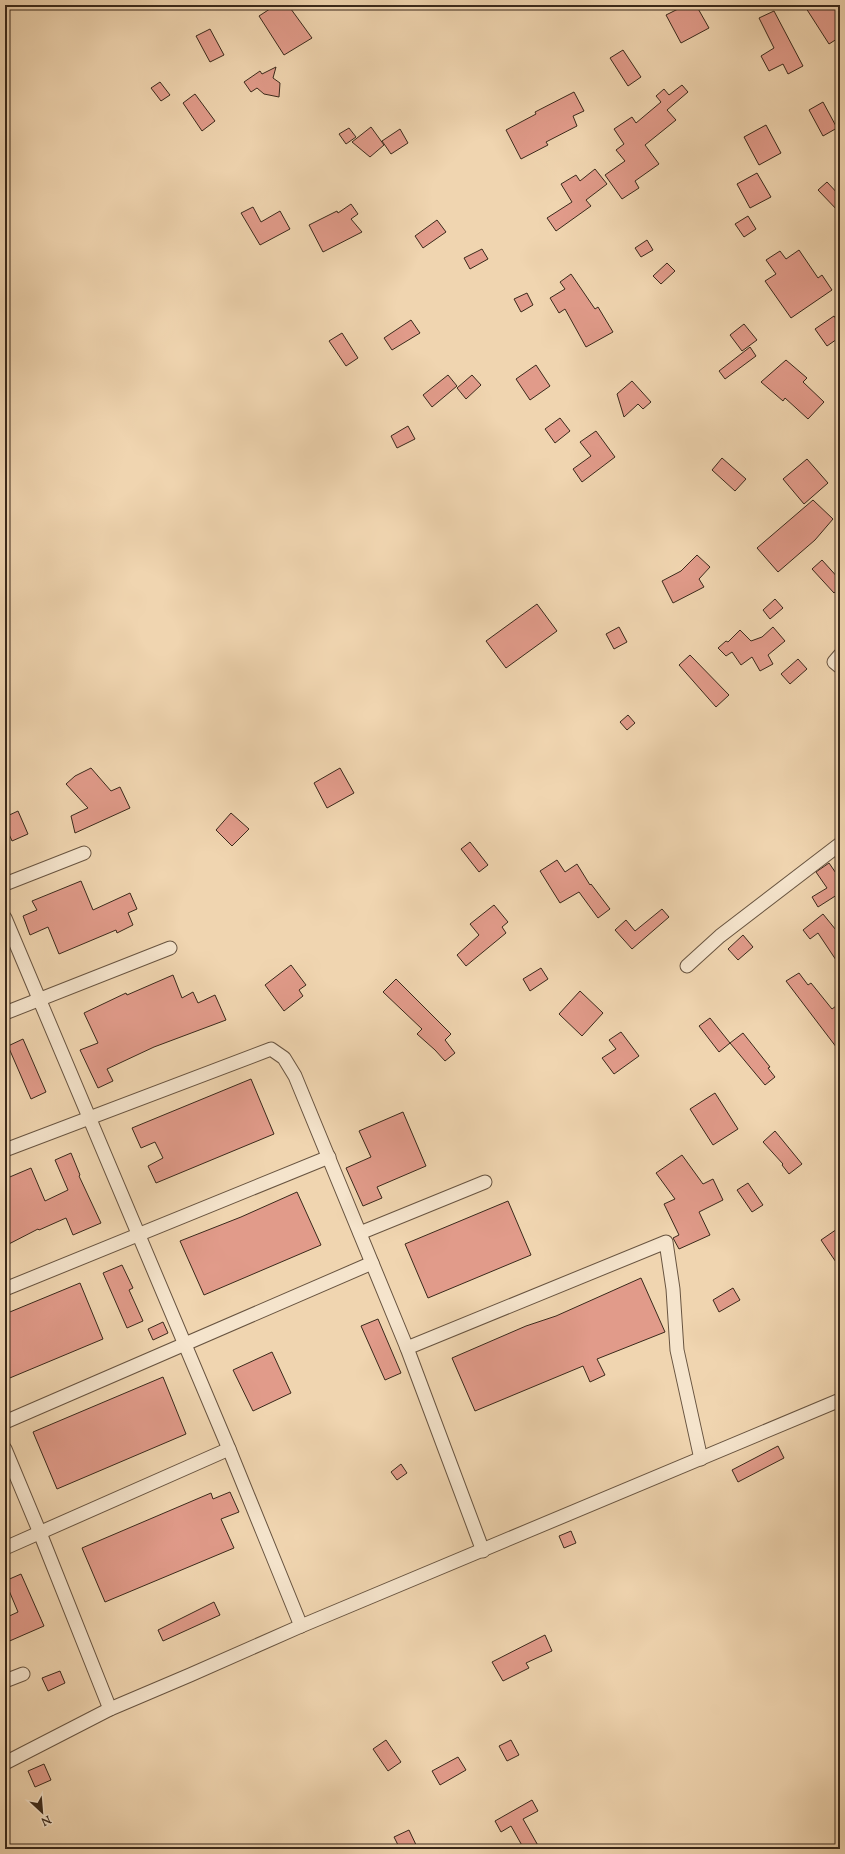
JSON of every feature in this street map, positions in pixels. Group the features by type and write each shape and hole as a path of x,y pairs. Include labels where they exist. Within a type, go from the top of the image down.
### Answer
{"street":[{"path":"840,655 834,662 840,667"},
{"path":"687,966 720,936 840,844"},
{"path":"5,884 84,853"},
{"path":"5,918 91,1117 184,1345 229,1448 301,1626"},
{"path":"5,1013 39,998 170,948"},
{"path":"5,1150 271,1049 284,1058 295,1076 407,1348 483,1551"},
{"path":"5,1289 329,1157"},
{"path":"360,1233 485,1182"},
{"path":"407,1348 666,1242 673,1288 677,1350 701,1459"},
{"path":"5,1422 372,1263"},
{"path":"5,1763 110,1709 190,1676 301,1626 483,1551 840,1400"},
{"path":"5,1548 229,1448"},
{"path":"5,1449 110,1709"},
{"path":"5,1681 23,1674"}],"building":[{"path":"276,5 288,5 312,38 284,55 259,16"},
{"path":"686,5 696,5 709,28 681,43 666,15"},
{"path":"804,5 840,5 840,37 829,44"},
{"path":"774,11 803,66 788,74 783,64 769,71 761,56 774,48 759,18"},
{"path":"210,29 224,55 210,62 196,36"},
{"path":"623,50 641,77 628,86 610,58"},
{"path":"276,67 273,78 280,83 279,97 264,94 257,88 251,92 244,82 260,71 262,74"},
{"path":"160,82 170,95 161,101 151,88"},
{"path":"682,85 688,92 667,110 676,120 645,145 659,164 635,181 639,188 622,199 605,175 625,161 616,150 624,144 614,129 632,117 636,123 661,102 656,96 664,89 669,95"},
{"path":"574,92 584,111 573,116 577,126 546,142 548,145 521,159 506,130 536,114 535,112"},
{"path":"195,94 215,121 202,131 183,103"},
{"path":"823,102 837,128 823,136 809,110"},
{"path":"766,125 781,153 759,165 744,137"},
{"path":"371,127 384,145 370,157 352,142"},
{"path":"349,128 356,137 346,144 339,134"},
{"path":"400,129 408,143 391,154 382,141"},
{"path":"595,169 607,184 586,200 591,206 556,231 547,218 572,202 561,184 576,175 580,181"},
{"path":"757,173 771,197 750,208 737,184"},
{"path":"827,182 840,196 840,213 818,190"},
{"path":"351,204 358,214 351,219 362,232 323,252 309,225 337,211 338,213"},
{"path":"253,207 261,222 280,211 290,229 260,245 241,213"},
{"path":"748,216 756,229 744,237 735,224"},
{"path":"437,220 446,232 423,248 415,236"},
{"path":"647,240 653,250 641,257 635,248"},
{"path":"482,249 488,259 470,269 464,258"},
{"path":"799,250 818,278 822,275 832,290 791,318 765,281 776,274 766,260 780,251 786,259"},
{"path":"667,263 675,271 661,284 653,276"},
{"path":"571,274 595,309 598,307 613,332 586,347 565,309 559,313 550,298 565,289 560,282"},
{"path":"527,293 533,305 521,312 514,299"},
{"path":"834,316 840,324 840,337 827,346 815,329"},
{"path":"411,320 420,333 392,350 384,338"},
{"path":"744,324 757,340 742,351 730,335"},
{"path":"342,333 358,358 346,366 329,341"},
{"path":"750,347 756,356 725,379 719,371"},
{"path":"786,360 807,378 803,382 824,402 808,419 785,398 783,401 761,382"},
{"path":"536,365 550,386 530,400 516,379"},
{"path":"448,375 457,386 432,407 423,395"},
{"path":"472,375 481,385 466,399 457,388"},
{"path":"632,381 651,402 643,409 638,404 624,417 617,394"},
{"path":"560,418 570,431 555,443 545,429"},
{"path":"408,426 415,439 397,448 391,436"},
{"path":"596,431 615,457 582,482 573,469 591,456 580,442"},
{"path":"722,458 746,479 735,491 712,470"},
{"path":"807,459 828,483 804,504 783,479"},
{"path":"813,500 833,519 815,540 778,572 757,548"},
{"path":"697,555 710,567 699,579 704,587 673,603 662,581 681,571"},
{"path":"822,560 840,580 840,588 834,593 812,569"},
{"path":"775,599 783,608 770,619 763,610"},
{"path":"537,604 557,631 506,668 486,641"},
{"path":"619,627 627,642 614,649 606,634"},
{"path":"773,627 785,641 768,655 773,664 760,671 752,657 741,665 732,652 726,656 718,648 726,641 728,642 740,630 751,641 762,637"},
{"path":"690,655 729,695 716,707 679,665"},
{"path":"798,659 807,669 790,684 781,674"},
{"path":"628,715 635,723 627,730 620,722"},
{"path":"91,768 111,791 120,787 130,808 75,833 71,816 88,808 66,784 75,776"},
{"path":"340,768 354,793 327,808 314,783"},
{"path":"18,811 28,834 12,841 5,825 5,817"},
{"path":"231,813 249,829 232,846 216,830"},
{"path":"470,842 488,865 479,872 461,849"},
{"path":"557,860 565,872 577,864 590,885 591,884 610,909 598,918 579,892 560,903 540,871"},
{"path":"829,863 840,879 840,893 818,907 812,897 827,888 816,872"},
{"path":"81,881 93,910 130,893 137,909 128,913 133,925 117,933 116,930 59,954 48,927 30,935 23,916 37,910 32,901"},
{"path":"494,905 508,922 502,927 506,933 466,966 457,955 479,935 470,924"},
{"path":"662,909 669,917 632,949 615,930 626,920 635,931"},
{"path":"823,914 840,935 840,966 818,933 810,939 803,930"},
{"path":"743,935 753,947 738,960 728,949"},
{"path":"291,965 306,985 299,990 303,996 284,1011 265,985"},
{"path":"541,968 548,979 530,991 523,979"},
{"path":"799,973 808,985 811,983 832,1009 840,1003 840,1052 786,981"},
{"path":"173,975 182,998 193,992 198,1003 215,995 226,1020 154,1047 107,1069 113,1081 98,1088 80,1050 98,1043 84,1013 126,993 127,995"},
{"path":"396,979 451,1034 445,1040 455,1053 445,1061 417,1034 422,1029 383,992"},
{"path":"580,991 603,1013 582,1036 559,1014"},
{"path":"710,1018 730,1043 719,1052 699,1026"},
{"path":"621,1032 639,1056 614,1074 602,1058 616,1049 609,1040"},
{"path":"743,1033 770,1067 768,1068 775,1077 765,1085 730,1043"},
{"path":"23,1039 46,1092 31,1099 8,1046"},
{"path":"251,1079 274,1134 156,1183 148,1166 163,1158 155,1142 141,1148 132,1128"},
{"path":"715,1093 738,1129 713,1145 690,1109"},
{"path":"403,1112 426,1166 377,1187 382,1198 363,1206 346,1168 371,1157 359,1131"},
{"path":"775,1131 802,1164 789,1174 782,1165 783,1164 763,1142"},
{"path":"71,1153 80,1175 79,1176 101,1223 73,1235 66,1218 39,1230 38,1229 5,1246 5,1179 31,1168 45,1201 68,1190 55,1160"},
{"path":"682,1155 703,1184 713,1179 723,1200 699,1212 710,1235 679,1249 673,1238 679,1235 664,1204 675,1199 656,1173"},
{"path":"748,1183 763,1205 752,1212 737,1190"},
{"path":"297,1192 321,1245 204,1295 180,1241 241,1217"},
{"path":"508,1201 531,1255 428,1298 405,1244"},
{"path":"840,1227 840,1268 821,1240"},
{"path":"122,1265 133,1288 129,1290 143,1321 127,1328 103,1273"},
{"path":"641,1278 665,1332 597,1359 605,1375 590,1382 583,1366 475,1411 452,1358 526,1326 556,1316"},
{"path":"80,1283 103,1339 5,1380 5,1314"},
{"path":"733,1288 740,1300 719,1312 713,1300"},
{"path":"378,1319 401,1373 385,1380 361,1326"},
{"path":"163,1322 168,1333 153,1340 148,1329"},
{"path":"272,1352 291,1393 253,1411 233,1370"},
{"path":"163,1377 186,1434 57,1489 33,1432"},
{"path":"778,1446 784,1458 738,1482 732,1470"},
{"path":"401,1464 407,1473 397,1480 391,1472"},
{"path":"230,1492 239,1512 221,1519 234,1548 105,1602 82,1548 211,1493 213,1499"},
{"path":"571,1531 576,1543 564,1548 559,1536"},
{"path":"21,1574 44,1626 5,1643 5,1618 18,1612 5,1581"},
{"path":"214,1602 220,1615 163,1641 158,1630"},
{"path":"545,1635 552,1651 526,1663 529,1668 503,1681 492,1662"},
{"path":"60,1671 65,1683 48,1691 42,1678"},
{"path":"386,1740 401,1762 388,1771 373,1749"},
{"path":"511,1740 519,1755 507,1761 499,1746"},
{"path":"458,1757 466,1770 440,1785 432,1771"},
{"path":"44,1764 51,1780 35,1787 28,1771"},
{"path":"532,1800 538,1811 523,1819 540,1849 524,1849 511,1826 501,1832 495,1821"},
{"path":"409,1830 418,1849 400,1849 394,1837"}]}
